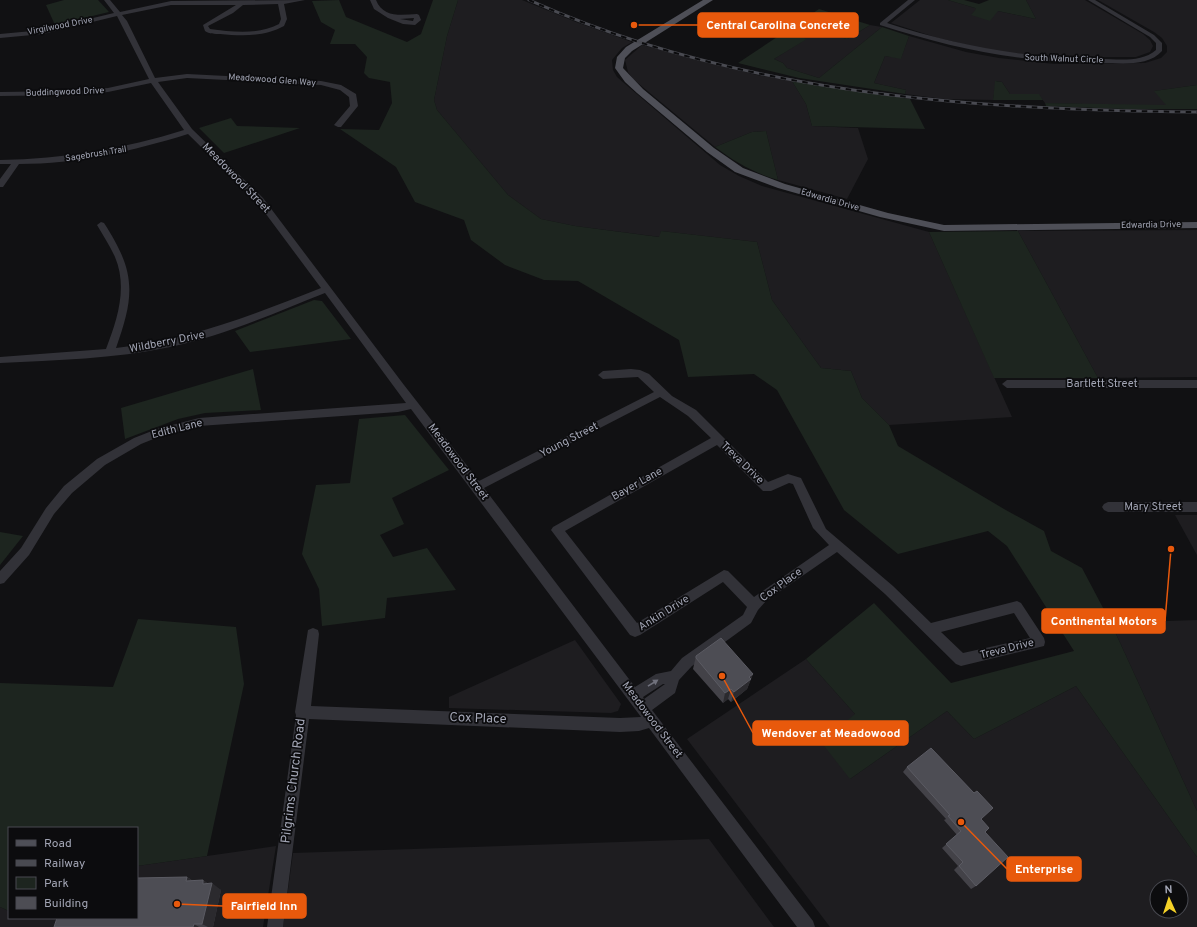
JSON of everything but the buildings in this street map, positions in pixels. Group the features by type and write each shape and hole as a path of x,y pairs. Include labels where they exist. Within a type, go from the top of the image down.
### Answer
{"main road":[{"name":"Edwardia Drive","path":"709,0 629,49 621,57 619,68 629,82 643,94 739,170 777,184 869,211 905,221 944,228 1197,225"}],"street":[{"name":"Meadowood Street","path":"107,0 119,14 153,80 189,131 260,200 400,388 477,487 653,720 807,927"},
{"name":"Virgilwood Drive","path":"0,36 41,31 184,1 281,3 302,0"},
{"path":"373,0 376,8 392,16"},
{"name":"South Walnut Circle","path":"912,0 882,24 960,48 1023,58 1061,61 1134,60 1147,58 1159,51 1159,43 1152,36 1091,0"},
{"path":"242,1 233,10 211,20 205,26 208,31 260,32 276,30 282,25 284,19 281,3"},
{"name":"Meadowood Glen Way","path":"153,80 199,75 265,81 321,83 338,86 347,90 353,96 354,103 352,110 338,125"},
{"name":"Buddingwood Drive","path":"0,94 101,91 153,80"},
{"name":"Sagebrush Trail","path":"0,162 66,159 112,152 154,142 189,131"},
{"path":"0,185 17,162"},
{"path":"101,225 121,259 126,278 124,315 110,352"},
{"name":"Wildberry Drive","path":"0,360 110,352 170,344 215,332 326,289"},
{"name":"Treva Drive","path":"603,375 640,374 660,393 692,413 767,488 788,478 797,481 817,525 930,629 961,660 1038,642 1017,607 930,629"},
{"name":"Bartlett Street","path":"1006,384 1197,384"},
{"name":"Young Street","path":"477,487 660,393"},
{"name":"Edith Lane","path":"0,579 19,559 54,507 66,492 91,469 134,442 169,429 199,422 398,408 414,405"},
{"name":"Bayer Lane","path":"557,530 718,439"},
{"name":"Mary Street","path":"1108,507 1197,507"},
{"name":"Ankin Drive","path":"557,530 635,631 724,575 754,606"},
{"name":"Cox Place","path":"643,708 670,689 674,677 687,662 746,619 762,597 838,545"},
{"name":"Pilgrims Church Road","path":"275,927 286,854 302,712 313,634"},
{"path":"634,695 661,678 674,677"},
{"name":"Cox Place","path":"302,712 620,725 639,724 653,720"}],"shaded area":[{"path":"458,0 522,0 576,22 632,42 622,48 612,60 613,70 617,77 720,165 739,176 762,186 929,232 1012,417 889,425 862,398 851,371 821,368 772,300 757,242 661,231 660,237 575,226 541,219 508,195 437,110 434,100 447,36"},
{"path":"920,0 948,0 977,9 972,14 998,11 1036,19 1026,0 1085,0 1143,34 1150,40 1153,46 1150,52 1136,57 1048,57 993,51 938,38 891,23"},
{"path":"1098,0 1197,0 1197,85 1155,91 1167,105 1121,105 1045,103 1038,94 1010,94 1002,82 996,81 993,100 945,99 905,94 906,90 874,83 885,56 901,58 909,36 966,52 999,58 1054,64 1145,63 1161,58 1167,52 1167,46 1162,38"},
{"path":"870,25 882,27 819,78 787,68 783,63 774,59 806,39 795,35 807,27 847,39"},
{"path":"642,45 757,75 792,81 806,104 812,126 858,128 868,159 847,199 778,180 766,131 752,132 715,147 633,79 628,72 625,60"},
{"path":"1197,230 1197,377 1098,378 1018,231"},
{"path":"1175,515 1197,515 1197,555"},
{"path":"1197,620 1197,811 1111,623"},
{"path":"575,640 621,704 618,711 611,713 449,708 449,697"},
{"path":"806,659 855,714 850,779 947,711 974,739 1076,686 1197,857 1197,927 830,927 687,739"},
{"path":"709,839 774,927 283,927 293,853"},
{"path":"276,846 263,927 0,927 0,907 8,911 8,919 138,919 138,866"}],"green space":[{"path":"64,0 98,0 109,12 55,25 46,5"},
{"path":"339,0 346,17 407,42 421,34 433,0 458,0 447,36 434,100 437,110 508,195 541,219 575,226 659,237 661,231 757,242 772,300 821,368 851,371 862,398 889,425 898,446 1044,531 1051,551 1082,568 1111,623 1197,811 1197,857 1076,686 974,739 947,711 850,779 821,742 855,714 806,659 874,603 951,683 1074,651 1007,546 988,531 898,554 844,510 777,390 754,374 688,377 679,340 578,281 544,280 505,265 471,240 464,220 415,202 396,167 340,129 379,130 392,103 390,82 369,78 364,73 367,57 355,44 330,44 335,30 321,22 312,1"},
{"path":"948,0 964,0 979,4 989,0 1026,0 1036,19 998,11 990,21 971,15 976,9 975,8"},
{"path":"819,9 870,25 847,39 807,27 795,34 807,39 774,59 783,63 787,68 819,78 882,27 909,36 901,59 885,56 874,83 906,90 905,94 799,78 738,63"},
{"path":"792,81 910,99 925,129 812,126 806,104"},
{"path":"995,81 1002,82 1010,94 1039,94 1043,100 993,100"},
{"path":"1197,85 1197,109 1124,109 1046,106 1045,103 1166,105 1154,91"},
{"path":"231,118 237,126 300,128 224,153 199,128"},
{"path":"766,131 778,180 745,166 730,158 715,147 752,132"},
{"path":"1018,231 1098,378 994,378 929,232"},
{"path":"314,300 322,301 351,339 250,352 235,331"},
{"path":"253,369 261,410 205,413 178,419 125,439 121,408"},
{"path":"405,415 449,470 392,498 404,524 380,535 393,557 427,548 456,590 387,598 385,618 322,626 319,589 302,554 316,485 350,483 359,419"},
{"path":"0,532 23,536 0,565"},
{"path":"138,619 236,627 244,684 207,856 138,866 138,827 8,827 8,911 0,907 0,683 113,687"}],"railway":[{"path":"529,0 608,32 689,57 772,76 857,90 942,100 1027,107 1197,112"}],"place":[{"name":"Central Carolina Concrete","path":"634,25"},
{"name":"Continental Motors","path":"1171,549"},
{"name":"Wendover at Meadowood","path":"722,676"},
{"name":"Enterprise","path":"961,822"},
{"name":"Fairfield Inn","path":"177,904"}]}
